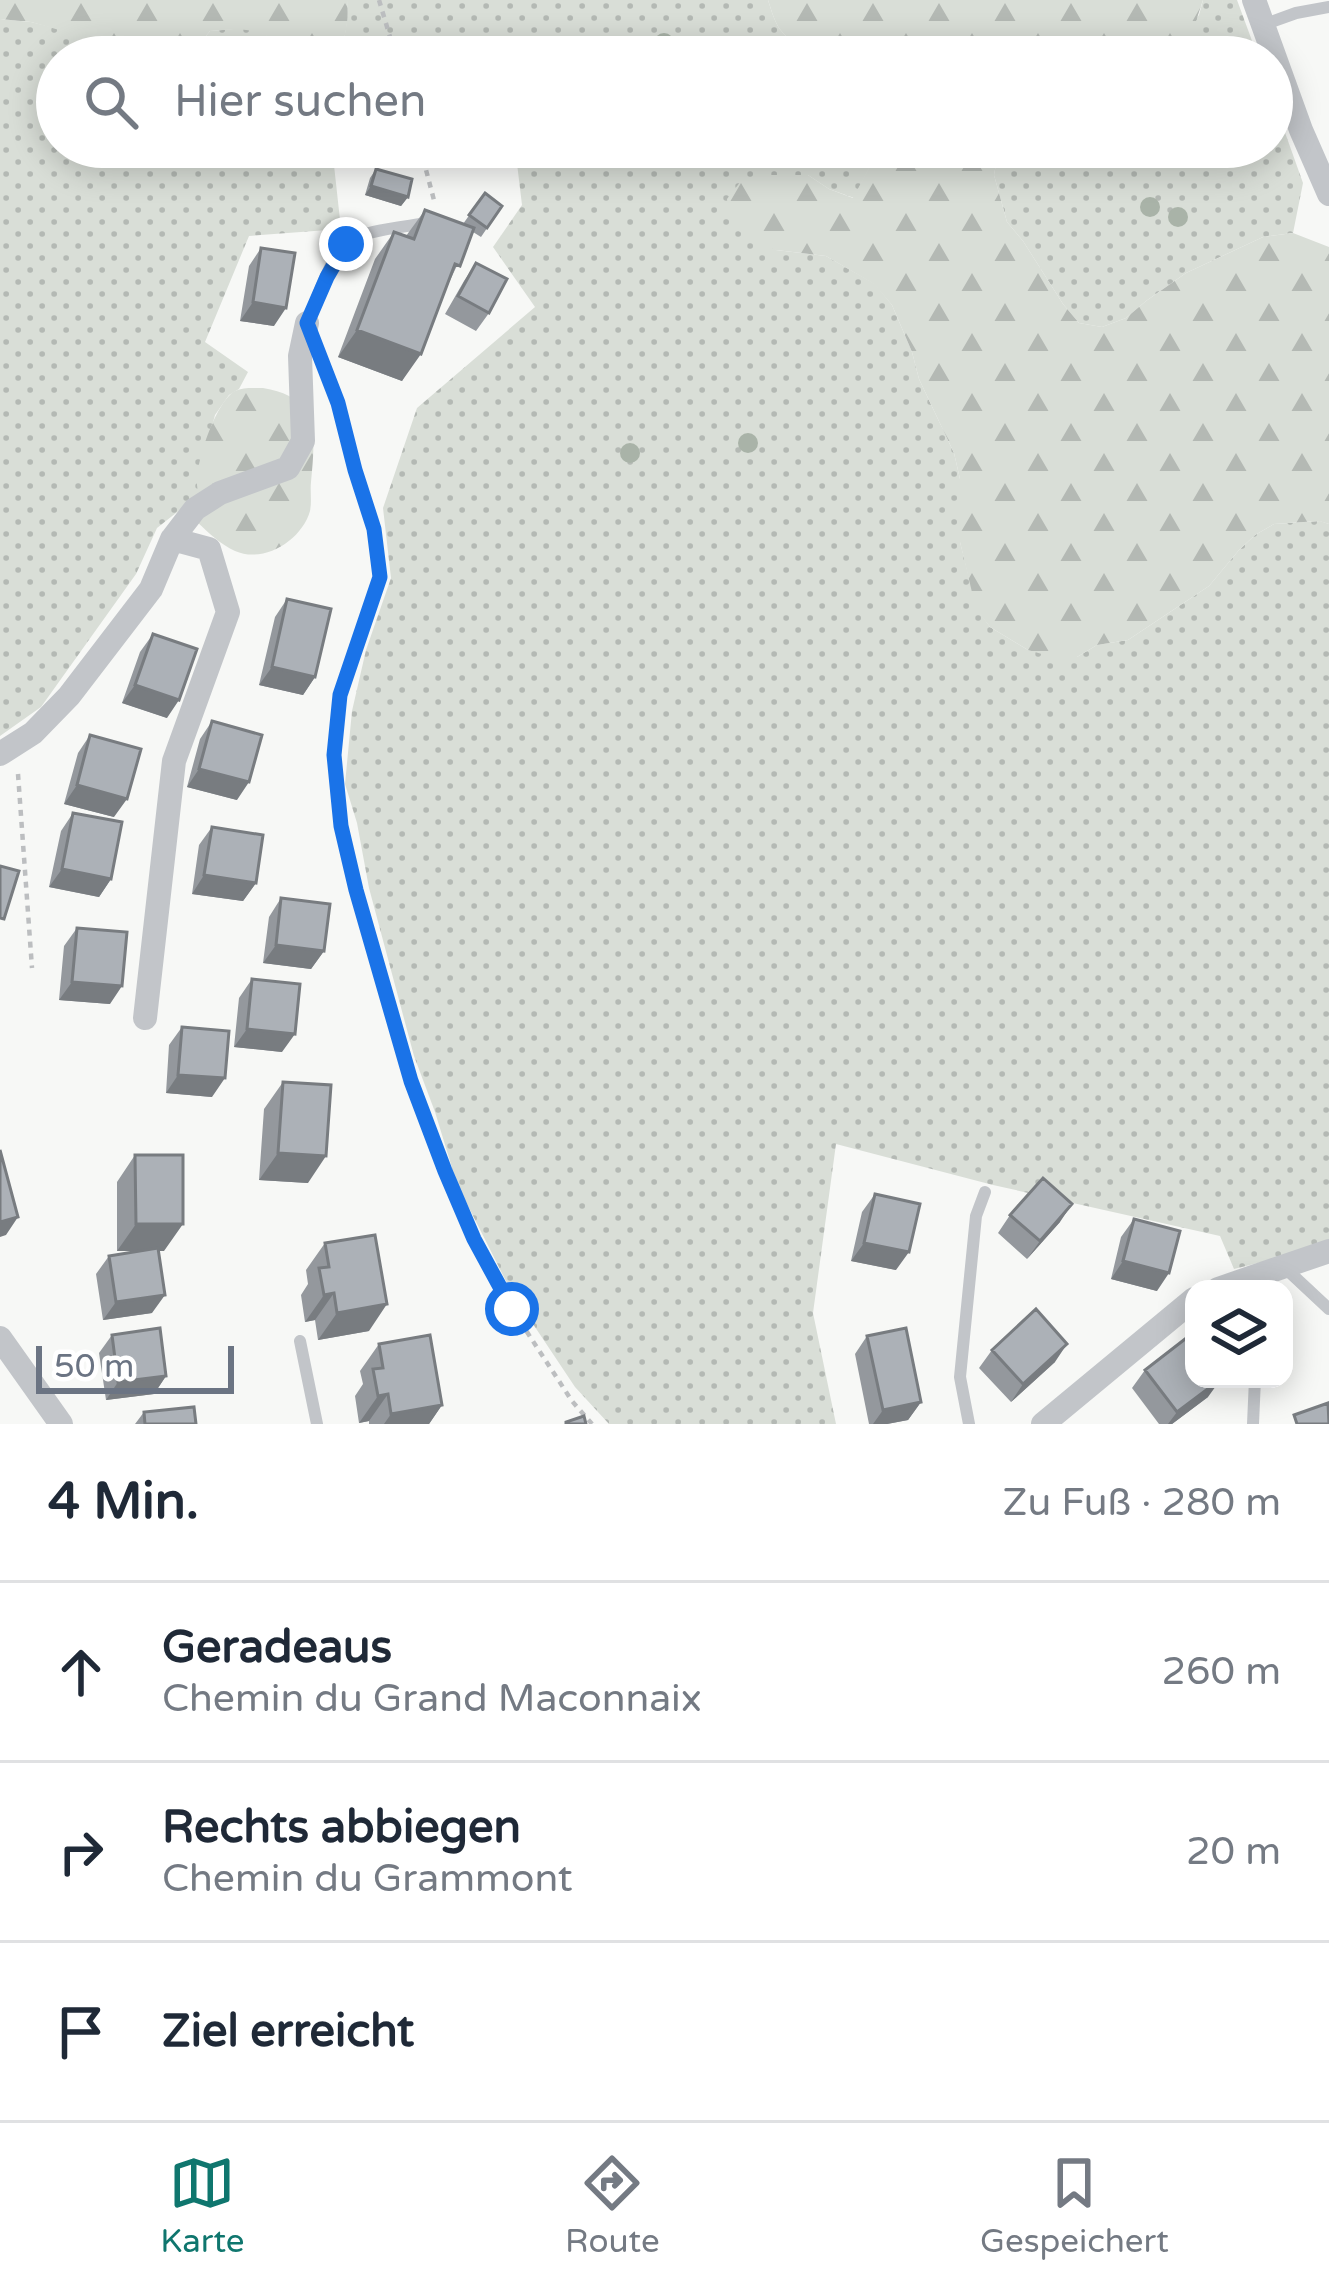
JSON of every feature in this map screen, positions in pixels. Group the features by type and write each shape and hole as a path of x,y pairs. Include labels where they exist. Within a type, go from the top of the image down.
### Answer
{"street":[{"path":"1254,0 1267,36"},
{"path":"1293,108 1329,194"},
{"path":"8,749 33,733 69,696 152,589 172,539 195,509 220,493 288,468 303,441 300,356 307,323"},
{"path":"145,1018 174,761 228,612 209,549 172,539"},
{"path":"1268,1276 1329,1250"},
{"path":"1043,1424 1185,1306"},
{"path":"0,1338 61,1424"}],"lane":[{"path":"1263,25 1329,7"},
{"path":"307,323 346,244 377,232 440,221"},
{"path":"969,1424 960,1378 976,1216 985,1192"},
{"path":"1268,1276 1329,1310"},
{"path":"300,1342 317,1424"},
{"path":"1252,1424 1254,1388"}],"path":[{"path":"380,0 390,36"},
{"path":"426,168 440,221"},
{"path":"326,368 374,529 380,577 340,695 334,755 341,826 356,890 411,1081 474,1239 512,1309 592,1424"},
{"path":"8,749 32,968"}],"green space":[{"path":"0,0 347,0 348,15 345,36 267,36 233,29 210,31 206,36 80,36 0,19"},
{"path":"347,0 768,0 786,36 344,36"},
{"path":"768,0 1203,0 1191,36 786,36"},
{"path":"1203,0 1237,0 1250,36 1179,36 1199,15"},
{"path":"0,19 88,36 36,36 36,168 334,168 341,229 249,236 205,342 248,372 215,415 197,482 200,494 157,528 136,574 41,707 0,736"},
{"path":"246,28 267,36 206,36 210,31"},
{"path":"1293,155 1303,183 1293,233 1263,237 1186,273 1126,318 1102,327 1079,323 1063,304 1007,222 995,168 1293,168"},
{"path":"518,168 869,168 854,198 808,175 762,175 776,250 826,256 875,284 892,305 919,379 954,453 960,479 960,542 977,609 990,627 1028,650 1077,657 1097,645 1128,640 1209,586 1239,550 1274,524 1329,524 1329,1245 1234,1269 1220,1236 836,1144 813,1313 836,1424 609,1424 575,1387 511,1291 457,1184 414,1056 345,784 352,711 366,650 391,578 383,508 417,408 535,307 493,247 522,205"},
{"path":"869,168 995,168 1007,222 1079,323 1102,327 1126,318 1186,273 1263,237 1293,233 1329,247 1329,524 1274,524 1239,550 1209,586 1128,640 1097,645 1077,657 1028,650 990,627 976,609 960,542 960,479 954,453 919,379 892,305 874,284 826,256 755,243 731,225 727,199 741,181 762,175 808,175 853,198"},
{"path":"263,388 296,400 310,422 311,507 306,522 290,540 269,552 246,554 224,545 197,522 197,475 208,434 228,397 241,389"}],"building":[{"path":"376,169 412,179 408,197 371,186"},
{"path":"485,193 502,206 487,228 469,215"},
{"path":"425,210 474,228 421,354 357,330 394,232 414,239"},
{"path":"261,248 295,253 286,308 253,302"},
{"path":"476,263 507,279 489,313 458,296"},
{"path":"287,599 331,609 315,677 272,667"},
{"path":"153,634 197,649 179,700 135,685"},
{"path":"212,721 262,735 249,782 199,769"},
{"path":"90,735 141,749 127,799 77,785"},
{"path":"73,813 122,822 111,879 62,869"},
{"path":"212,827 263,835 256,883 204,875"},
{"path":"0,866 19,871 4,919 0,918"},
{"path":"281,898 330,904 324,951 276,945"},
{"path":"77,928 127,932 122,986 72,982"},
{"path":"252,979 300,984 295,1034 247,1029"},
{"path":"182,1027 229,1031 225,1078 178,1075"},
{"path":"283,1082 331,1085 326,1156 278,1153"},
{"path":"0,1150 18,1217 0,1222"},
{"path":"135,1155 183,1155 183,1224 136,1224"},
{"path":"1043,1178 1072,1204 1040,1241 1010,1215"},
{"path":"875,1194 920,1204 909,1252 864,1243"},
{"path":"1134,1219 1180,1231 1169,1273 1123,1261"},
{"path":"375,1235 387,1304 337,1313 334,1293 324,1295 319,1268 329,1267 325,1243"},
{"path":"158,1248 165,1295 116,1302 109,1256"},
{"path":"1036,1309 1067,1344 1023,1384 992,1350"},
{"path":"160,1328 166,1376 118,1382 112,1335"},
{"path":"906,1328 921,1402 883,1410 867,1336"},
{"path":"430,1335 442,1405 391,1414 388,1394 378,1396 373,1369 383,1368 379,1344"},
{"path":"1185,1339 1185,1388 1209,1388 1177,1412 1145,1370"},
{"path":"1328,1403 1329,1424 1297,1424 1294,1415"},
{"path":"194,1407 196,1424 145,1424 144,1412"},
{"path":"584,1416 586,1424 566,1424 566,1422"}],"route":[{"path":"346,244 307,323 338,403 374,529 380,577 340,695 334,755 341,826 411,1081 474,1239 512,1309"}]}
